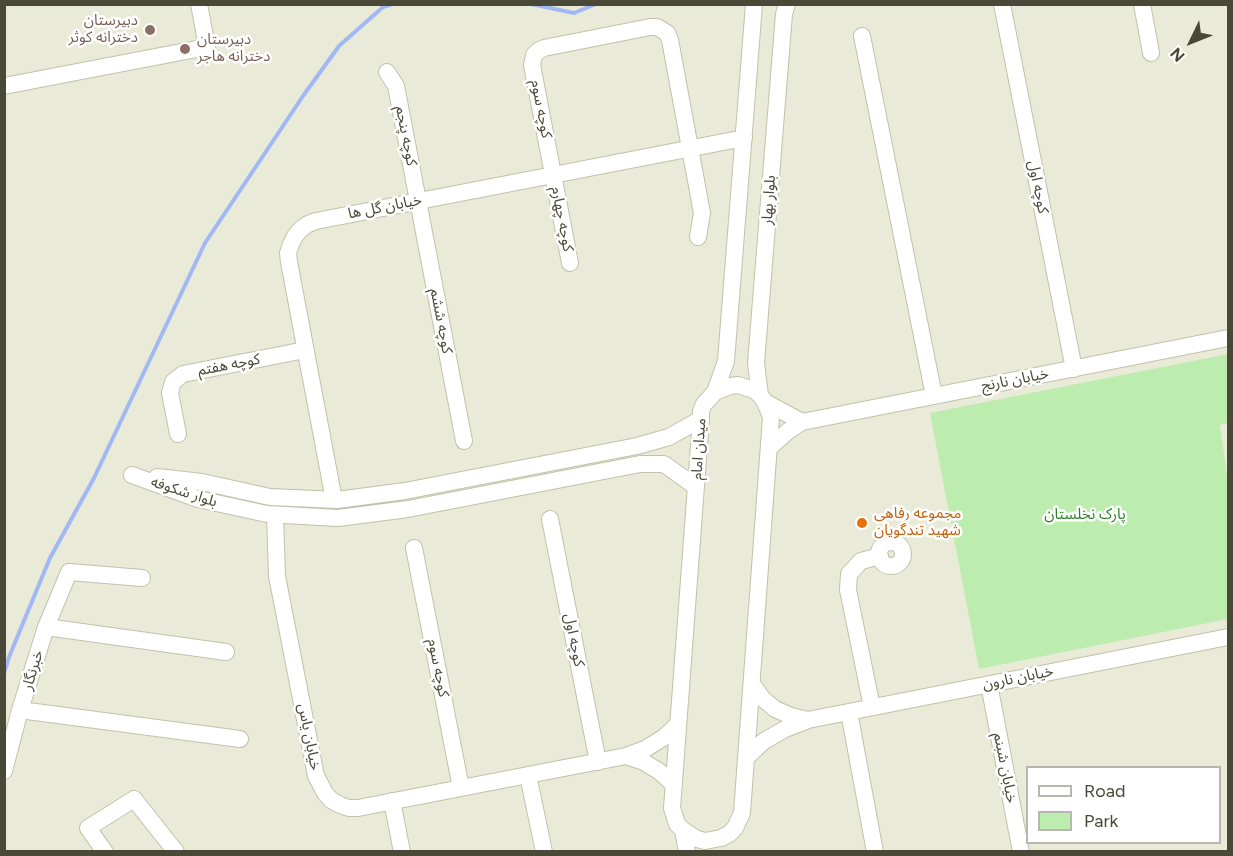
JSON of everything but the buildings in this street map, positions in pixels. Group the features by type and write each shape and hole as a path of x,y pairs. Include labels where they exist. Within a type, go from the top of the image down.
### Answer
{"street":[{"path":"4,86 207,47 199,4"},
{"name":"بلوار بهار","path":"715,392 726,361 754,4"},
{"name":"بلوار بهار","path":"763,398 756,363 784,14 787,4"},
{"name":"کوچه اول","path":"1002,4 1074,369"},
{"path":"1142,4 1151,53"},
{"name":"کوچه سوم","path":"554,175 532,64 532,58 543,48 650,27 664,30 670,40 690,148"},
{"path":"862,36 934,396"},
{"name":"کوچه پنجم","path":"387,72 396,86 418,201"},
{"name":"خیابان گل ها","path":"334,500 289,262 288,253 295,236 301,229 316,221 744,138"},
{"path":"690,148 702,213 698,237"},
{"name":"کوچه چهارم","path":"554,175 570,263"},
{"name":"کوچه ششم","path":"418,201 464,441"},
{"name":"خیابان نارنج","path":"802,422 1228,338"},
{"name":"کوچه هفتم","path":"178,434 170,393 173,382 183,374 305,350"},
{"path":"715,392 730,386 754,390 802,422 788,430 769,448"},
{"name":"میدان امام","path":"682,830 677,824 672,808 701,411 715,392"},
{"path":"682,830 689,836 713,841 729,834 735,828 742,813 771,417 763,398"},
{"name":"بلوار شکوفه","path":"696,487 664,464 640,464 408,509 338,518 267,514 198,499 132,475 202,482 270,497 334,500 405,491 637,446 669,437 701,419"},
{"name":"خیابان یاس","path":"275,515 277,576 314,764 320,785 325,793 340,805 358,808 461,788 530,780 626,756 645,749 663,738 678,724"},
{"name":"کوچه اول","path":"550,519 598,762"},
{"name":"کوچه سوم","path":"414,548 461,788"},
{"path":"872,707 848,590 849,574 861,561 880,556"},
{"name":"خبرنگار","path":"4,771 46,627 69,572 142,578"},
{"path":"46,627 226,652"},
{"name":"خیابان نارون","path":"746,758 764,741 808,720 1228,637"},
{"path":"752,684 762,698 775,709 808,720"},
{"name":"خیابان شبنم","path":"989,684 1021,852"},
{"path":"20,710 240,739"},
{"path":"849,712 875,852"},
{"path":"626,756 644,762 660,772 674,786"},
{"path":"530,780 543,852"},
{"path":"105,852 88,828 135,799 176,852"},
{"path":"392,801 402,852"},
{"path":"682,830 687,852"},
{"path":"722,852 729,834"}],"shaded area":[{"path":"5,5 1228,5 1228,851 5,852"}],"green space":[{"name":"پارک نخلستان","path":"1228,354 1228,423 1220,425 1228,483 1228,619 979,669 930,413"}],"waterway":[{"path":"4,674 50,558 94,478 205,243 339,46 383,7 393,4"},
{"path":"531,4 574,13 596,4"}],"place":[{"name":"دبیرستان دخترانه کوثر","path":"150,30"},
{"name":"دبیرستان دخترانه هاجر","path":"185,49"},
{"name":"مجموعه رفاهی شهید تندگویان","path":"862,523"}]}
